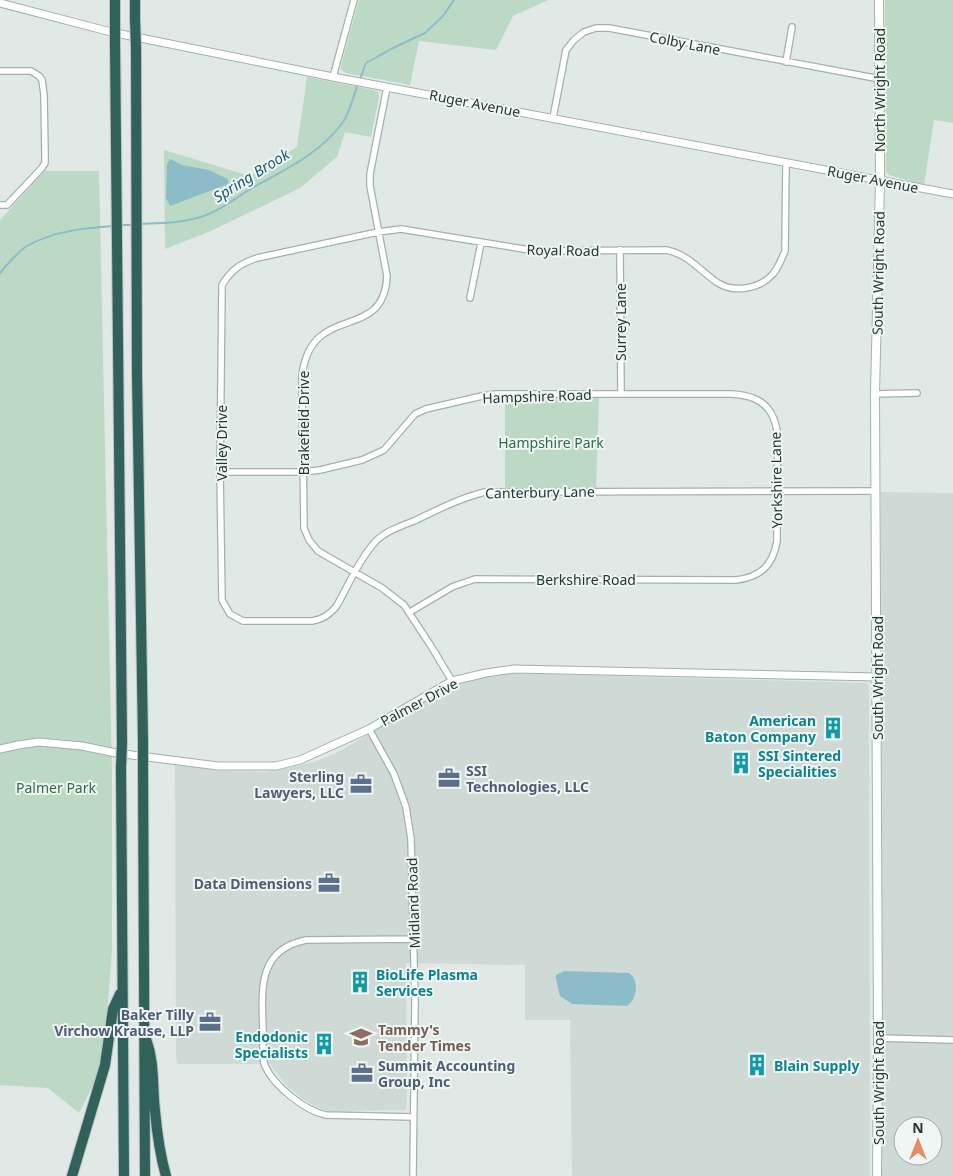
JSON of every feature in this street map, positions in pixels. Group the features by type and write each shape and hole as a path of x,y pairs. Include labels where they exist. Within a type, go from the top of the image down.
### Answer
{"highway":[{"path":"115,0 124,1176"},
{"path":"135,0 137,374 143,741 145,1176"},
{"path":"72,1176 105,1065 113,1009 122,991"},
{"path":"143,1032 152,1055 154,1112 166,1176"}],"main road":[{"name":"North Wright Road","path":"879,0 880,180"},
{"name":"South Wright Road","path":"877,1176 875,394 880,180"}],"street":[{"path":"334,77 354,0"},
{"name":"Ruger Avenue","path":"0,3 110,32 334,77 953,194"},
{"path":"786,62 792,26"},
{"name":"Colby Lane","path":"553,118 566,50 584,32 596,28 609,28 880,79"},
{"path":"0,71 31,71 42,80 45,162 41,169 7,205 0,205"},
{"name":"Brakefield Drive","path":"387,86 370,174 371,197 387,276 387,288 384,298 377,308 367,316 329,329 318,337 309,348 304,361 302,376 304,528 309,540 318,550 382,588 404,605 452,681"},
{"name":"Royal Road","path":"231,272 245,262 257,258 378,232 401,229 536,251 666,250 686,257 719,284 732,288 747,288 760,284 772,276 780,264 784,251 786,162"},
{"path":"470,298 481,243"},
{"name":"Surrey Lane","path":"620,250 621,394"},
{"name":"Valley Drive","path":"230,614 222,600 220,472 222,286 231,272"},
{"path":"875,394 917,393"},
{"name":"Hampshire Road","path":"220,472 302,472 345,464 374,456 384,450 415,414 439,405 496,394 731,394 755,398"},
{"name":"Yorkshire Lane","path":"755,398 764,404 775,421 777,431 777,541 775,553 767,567"},
{"name":"Canterbury Lane","path":"230,614 243,621 312,621 322,619 336,607 370,548 378,539 388,532 472,495 485,492 876,491"},
{"name":"Berkshire Road","path":"410,612 452,587 475,579 736,580 755,576 767,567"},
{"name":"Palmer Drive","path":"0,749 39,742 82,746 116,753 218,766 276,766 300,760 369,729 452,681 486,673 514,669 877,677"},
{"name":"Midland Road","path":"369,729 394,774 406,807 412,839 415,939 413,1176"},
{"path":"413,1117 326,1116 314,1112 277,1084 264,1065 262,986 267,967 279,952 297,942 306,940 415,939"},
{"path":"878,1038 953,1040"}],"shaded area":[{"path":"881,492 953,493 953,1176 882,1176"},
{"path":"509,673 866,683 869,687 870,1176 572,1176 570,1020 525,1020 525,965 406,963 407,1105 405,1110 329,1111 316,1107 286,1085 270,1064 178,1064 176,1057 175,764 221,771 266,772 314,762 338,752 437,694 461,684"}],"green space":[{"path":"359,0 548,0 513,16 496,50 419,41 410,85 346,73 341,70"},
{"path":"885,0 953,0 953,123 934,120 924,185 889,175 886,172"},
{"path":"307,77 378,92 379,97 371,137 345,132 337,157 300,188 211,231 165,249 164,150 250,176 297,147"},
{"name":"Palmer Park","path":"45,171 99,171 112,770 112,951 103,1066 79,1113 48,1088 0,1085 0,220"},
{"name":"Hampshire Park","path":"505,396 599,397 596,488 505,488"}],"water":[{"path":"170,159 182,165 209,170 228,179 228,184 170,206 166,198 167,164"},
{"path":"564,971 629,973 636,985 633,1000 627,1006 572,1004 560,996 556,975"}],"waterway":[{"name":"Spring Brook","path":"360,79 366,63 425,33 443,16 454,0"},
{"name":"Spring Brook","path":"141,224 178,222 208,214 222,208 247,191 290,167 324,143 343,122 350,108 358,83"},
{"name":"Spring Brook","path":"121,225 133,225"},
{"name":"Spring Brook","path":"0,273 20,251 37,241 69,231 114,226"}],"place":[{"name":"American Baton Company","path":"833,728"},
{"name":"SSI Sintered Specialities","path":"741,763"},
{"name":"SSI Technologies, LLC","path":"449,778"},
{"name":"Sterling Lawyers, LLC","path":"361,784"},
{"name":"Data Dimensions","path":"329,883"},
{"name":"BioLife Plasma Services","path":"360,982"},
{"name":"Baker Tilly Virchow Krause, LLP","path":"210,1022"},
{"name":"Tammy's Tender Times","path":"361,1037"},
{"name":"Endodonic Specialists","path":"324,1044"},
{"name":"Blain Supply","path":"757,1065"},
{"name":"Summit Accounting Group, Inc","path":"362,1073"}]}
